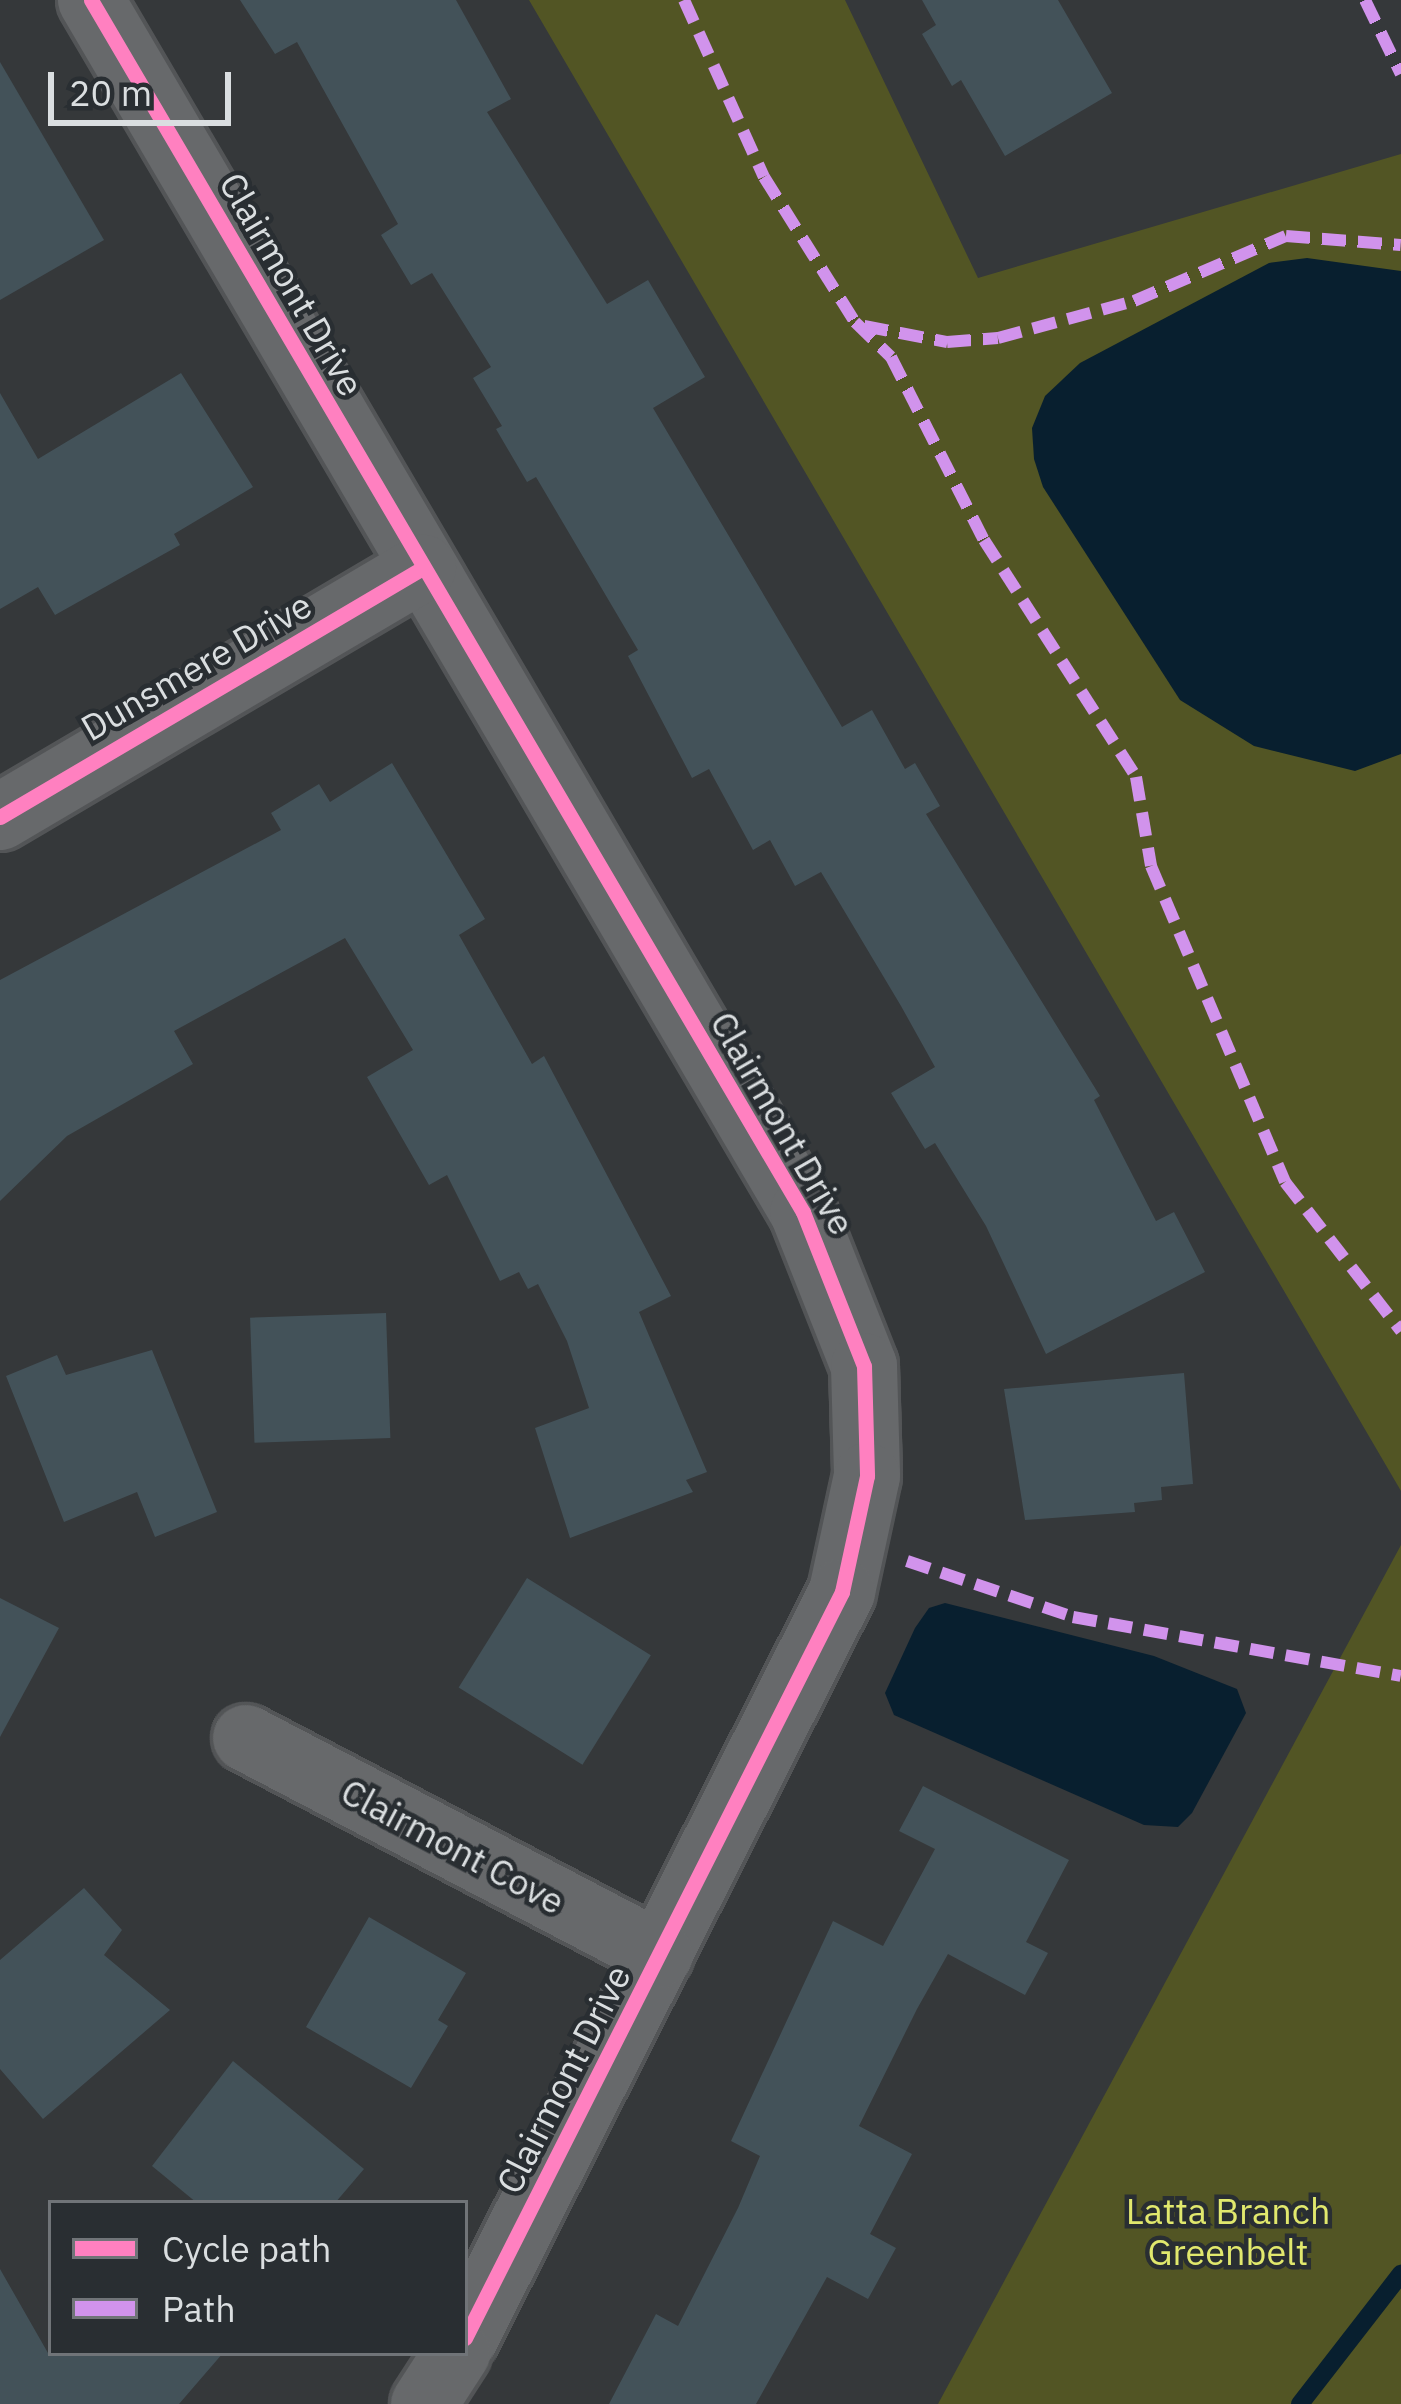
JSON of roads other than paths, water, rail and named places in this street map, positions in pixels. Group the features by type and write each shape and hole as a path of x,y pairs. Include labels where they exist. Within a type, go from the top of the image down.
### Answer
{"street":[{"name":"Clairmont Drive","path":"91,0 803,1212 864,1366 867,1476 842,1592 468,2332"},
{"name":"Dunsmere Drive","path":"0,817 423,568"},
{"name":"Clairmont Cove","path":"246,1738 660,1954"},
{"path":"424,2404 455,2356"}],"water":[{"path":"1307,258 1401,271 1401,754 1355,771 1254,746 1180,700 1043,487 1034,459 1032,428 1045,396 1080,363 1269,263"},
{"path":"945,1603 1154,1656 1237,1689 1246,1713 1192,1813 1178,1827 1144,1825 894,1715 885,1693 915,1628 929,1608"}],"waterway":[{"path":"1300,2404 1401,2274"}],"park label":[{"name":"Latta Branch Greenbelt","path":"1228,2230"}]}
